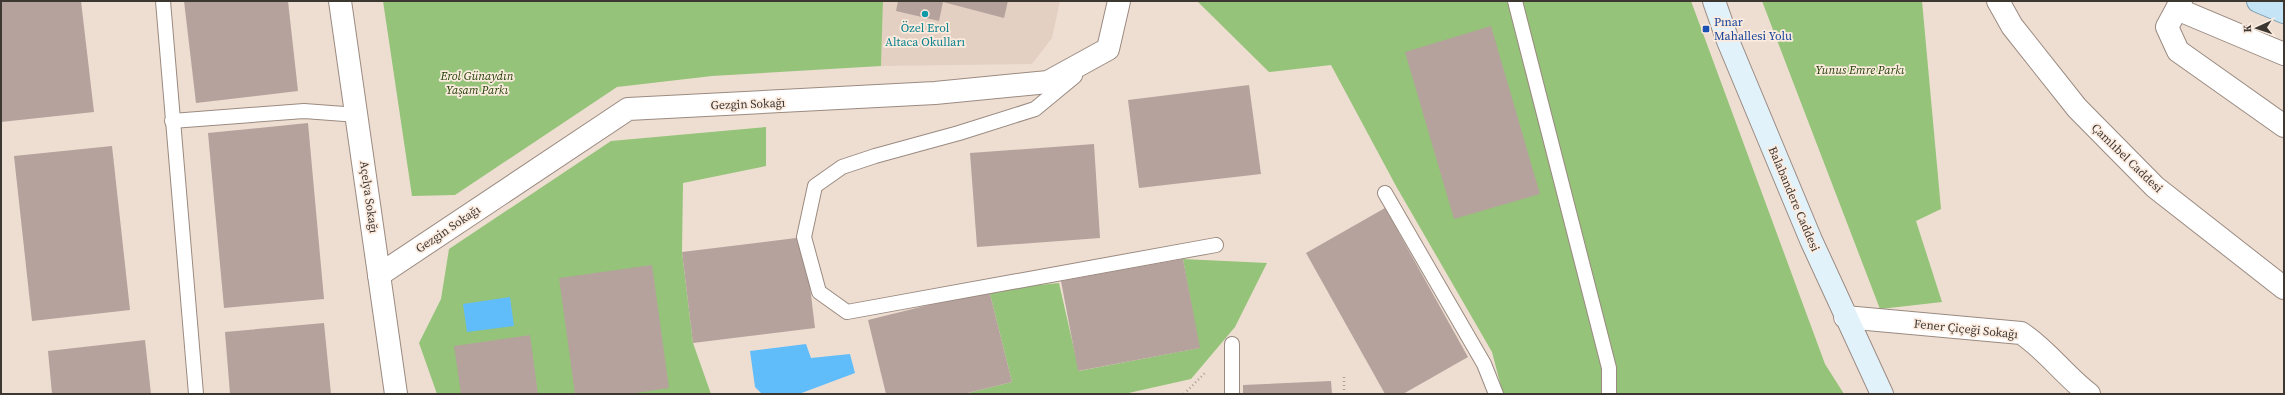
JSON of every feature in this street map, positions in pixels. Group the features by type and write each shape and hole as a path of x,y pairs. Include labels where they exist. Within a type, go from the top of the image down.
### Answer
{"main road":[{"name":"Balabandere Caddesi","path":"1714,1 1749,90 1845,316 1882,394"},
{"path":"2258,1 2284,12"}],"street":[{"name":"Açelya Sokağı","path":"340,1 358,115 396,394"},
{"path":"1108,49 1119,1"},
{"name":"Çamlıbel Caddesi","path":"1998,1 2012,26 2077,108 2155,187 2284,288"},
{"path":"2284,54 2179,5 2167,27 2178,51 2284,126"},
{"name":"Gezgin Sokağı","path":"380,275 628,109 935,94 1048,82 1108,49"},
{"name":"Fener Çiçeği Sokağı","path":"1845,316 2021,333 2031,340 2070,380 2089,394"}],"lane":[{"path":"162,1 196,394"},
{"path":"1515,1 1609,368 1609,394"},
{"path":"1108,49 1035,109 960,133 875,156 842,167 815,186 804,237 819,292 847,312 1216,245"},
{"path":"172,121 304,111 358,115"},
{"path":"1385,193 1484,364 1496,394"},
{"path":"1232,344 1232,394"}],"path":[{"path":"1344,377 1344,394"}],"shaded area":[{"path":"883,1 1060,1 1052,38 1032,64 881,66"}],"green space":[{"name":"Erol Günaydın Yaşam Parkı","path":"383,1 883,1 881,66 712,76 617,87 455,195 412,196"},
{"path":"1197,1 1691,1 1825,364 1844,394 1503,394 1492,352 1396,186 1331,65 1269,72"},
{"name":"Yunus Emre Parkı","path":"1762,1 1922,1 1941,209 1916,221 1942,302 1880,309"},
{"path":"766,127 766,166 683,183 682,252 693,343 711,394 437,394 419,343 441,299 449,249 611,141"},
{"path":"1183,259 1267,263 1235,327 1191,379 1124,394 964,394 1012,382 989,290 1059,283 1079,371 1199,348"}],"water":[{"path":"510,297 514,326 467,332 463,304"},
{"path":"806,344 811,358 850,354 855,373 799,394 762,394 755,387 750,351"}],"building":[{"path":"1,1 81,1 94,112 1,122"},
{"path":"184,1 288,1 298,91 196,103"},
{"name":"Özel Erol Altaca Okulları","path":"898,1 1008,1 1004,18 943,2 939,21 896,11"},
{"path":"1491,26 1540,194 1454,219 1405,52"},
{"path":"1249,85 1261,174 1139,188 1128,100"},
{"path":"308,123 324,299 224,308 208,133"},
{"path":"1094,144 1100,238 977,247 970,153"},
{"path":"112,146 130,310 32,321 14,156"},
{"path":"1385,208 1468,357 1403,394 1385,394 1306,253"},
{"path":"804,237 815,328 693,343 682,252"},
{"path":"1183,259 1200,348 1078,371 1061,281"},
{"path":"652,265 669,388 629,394 575,394 559,278"},
{"path":"989,290 1012,382 964,394 886,394 868,320"},
{"path":"324,323 331,394 230,394 225,332"},
{"path":"530,335 538,394 461,394 454,346"},
{"path":"145,340 151,394 52,394 48,351"},
{"path":"1331,381 1332,394 1243,394 1243,385"}],"place":[{"name":"Özel Erol Altaca Okulları","path":"925,14"},
{"name":"Pınar Mahallesi Yolu","path":"1706,29"}]}
